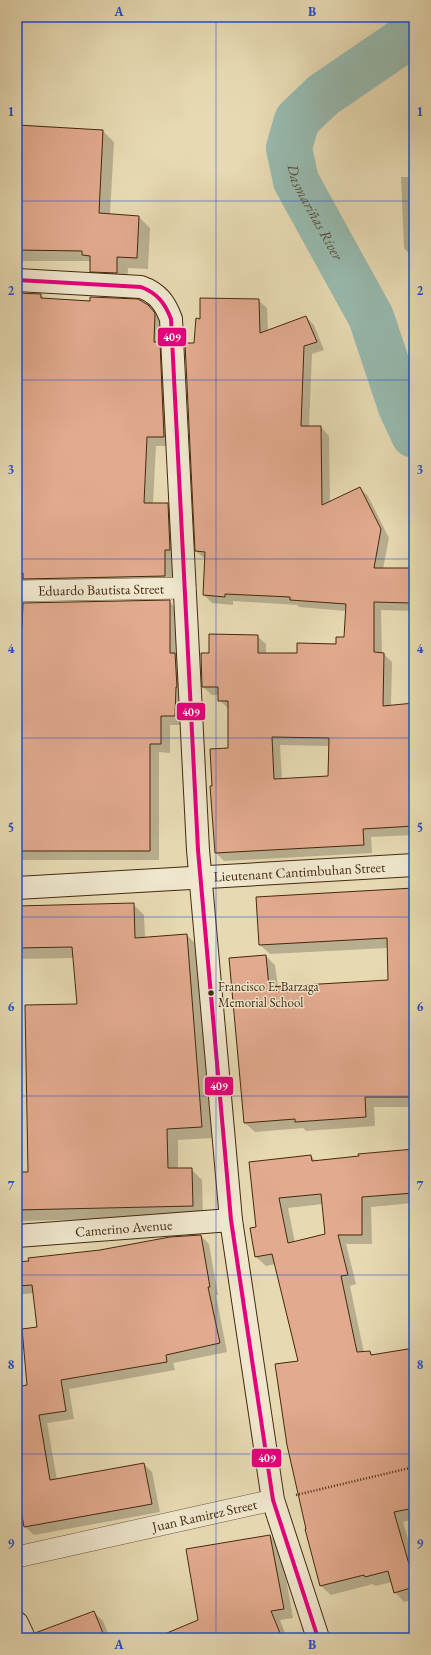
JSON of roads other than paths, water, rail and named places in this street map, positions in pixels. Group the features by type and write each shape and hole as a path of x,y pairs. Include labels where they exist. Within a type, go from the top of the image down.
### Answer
{"street":[{"path":"17,280 141,287 150,290 158,296 166,305 171,319 173,334 200,879 231,1220 273,1500 318,1638"},
{"name":"Eduardo Bautista Street","path":"17,591 185,588"},
{"name":"Lieutenant Cantimbuhan Street","path":"17,888 200,879 414,865"},
{"name":"Camerino Avenue","path":"17,1236 231,1220"},
{"name":"Juan Ramirez Street","path":"17,1557 273,1500"},
{"path":"17,1623 24,1638"}],"waterway":[{"name":"Dasmariñas River","path":"414,33 323,95 297,120 289,148 296,181 371,317 401,407 414,435"}],"place":[{"name":"Francisco E. Barzaga Memorial School","path":"211,993"}]}
